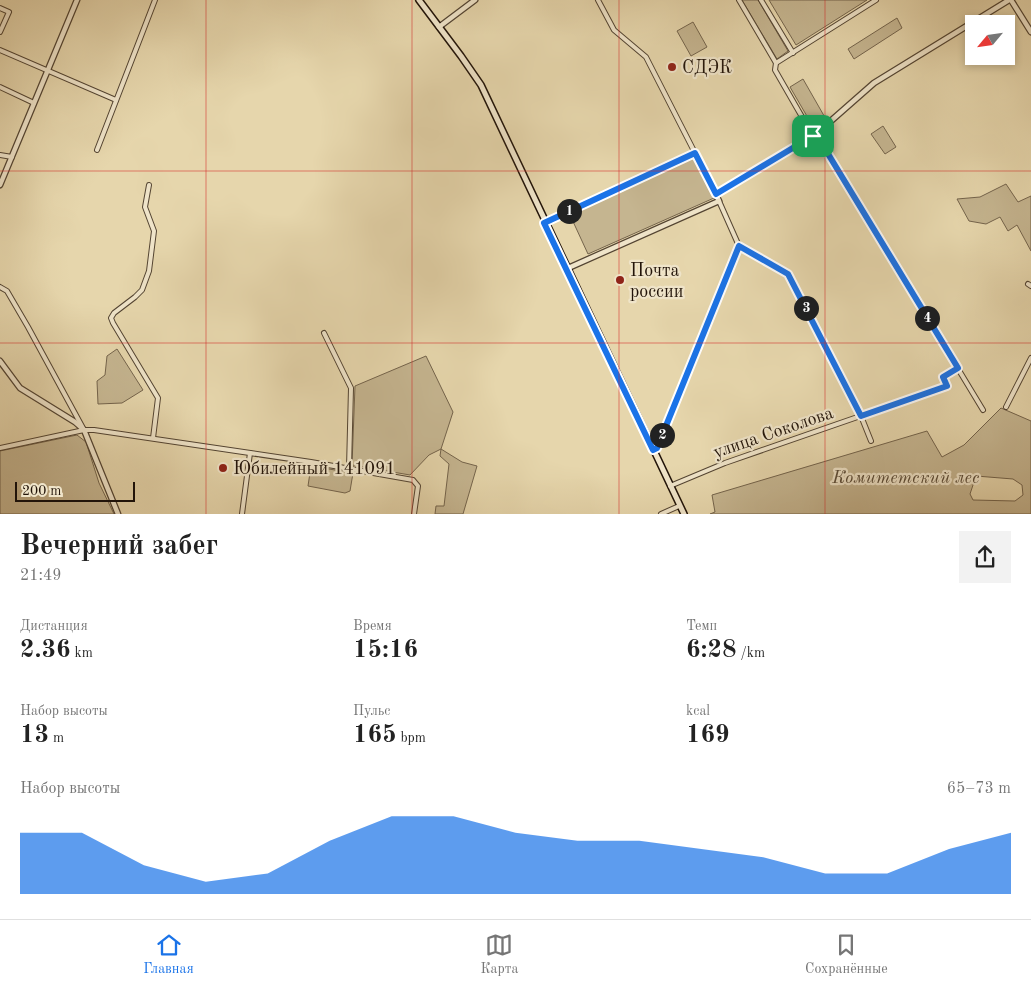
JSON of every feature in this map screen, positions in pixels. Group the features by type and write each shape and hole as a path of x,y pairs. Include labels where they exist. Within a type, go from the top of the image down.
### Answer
{"main road":[{"path":"419,0 480,85 684,514"}],"street":[{"path":"0,185 77,0"},
{"path":"97,150 155,0"},
{"path":"439,27 475,0"},
{"path":"598,0 609,24 614,30 646,56 716,194 739,246 788,274 861,416 871,441"},
{"path":"739,0 776,63 775,70 983,410"},
{"path":"761,0 793,53"},
{"path":"776,63 876,0"},
{"path":"716,194 815,135 874,84 1010,0 1031,32"},
{"path":"0,8 9,12 0,32"},
{"path":"0,50 116,100"},
{"path":"0,87 34,103"},
{"path":"544,223 695,153"},
{"path":"0,155 12,158"},
{"path":"149,185 145,207 154,231 149,270 142,290 114,312 112,318 113,323 158,398 153,438"},
{"path":"566,269 719,201"},
{"path":"653,450 657,448 739,246"},
{"path":"0,287 7,292 28,327 84,430 118,514"},
{"path":"324,333 351,388 349,468"},
{"path":"1006,407 1031,358"},
{"path":"0,361 20,388 75,422 84,430"},
{"name":"улица Соколова","path":"670,486 717,466 947,386 943,377 958,368"},
{"path":"0,448 84,430 94,430 349,468 415,481 418,486 414,514"},
{"path":"242,514 250,453"},
{"path":"661,514 680,506"}],"green space":[{"path":"742,0 758,0 788,51 777,59"},
{"path":"769,0 867,0 796,45"},
{"path":"897,18 902,28 854,59 848,49"},
{"path":"693,22 707,47 691,56 677,31"},
{"path":"803,79 827,121 815,130 790,87"},
{"path":"883,126 896,147 885,154 871,134"},
{"path":"695,156 714,198 588,254 570,215"},
{"path":"1006,184 1018,202 1031,196 1031,251 1017,225 1008,231 1000,217 986,224 969,221 957,199 980,197"},
{"path":"117,349 143,390 122,403 98,404 97,381 105,375 107,356"},
{"path":"426,356 453,412 441,449 429,455 410,475 352,465 355,386"},
{"name":"Комитетский лес","path":"1001,408 1031,421 1031,514 710,514 715,512 712,495 927,431 942,457 964,445","holes":["976,476 1013,479 1022,485 1023,495 1015,501 973,500 970,494"]},
{"path":"77,435 86,442 99,483 114,514 0,514 0,451"},
{"path":"441,449 462,462 477,466 463,514 435,514 436,506 444,506 449,464 440,456"},
{"path":"311,466 353,473 350,491 345,493 308,486"}],"place":[{"name":"СДЭК","path":"672,67"},
{"name":"Почта россии","path":"620,280"},
{"name":"Юбилейный 141091","path":"223,468"}],"route":[{"path":"816,134 819,138 958,368 943,377 947,386 861,416 788,274 739,246 657,448 653,450 544,223 695,153 716,194 813,136 816,134"}]}
